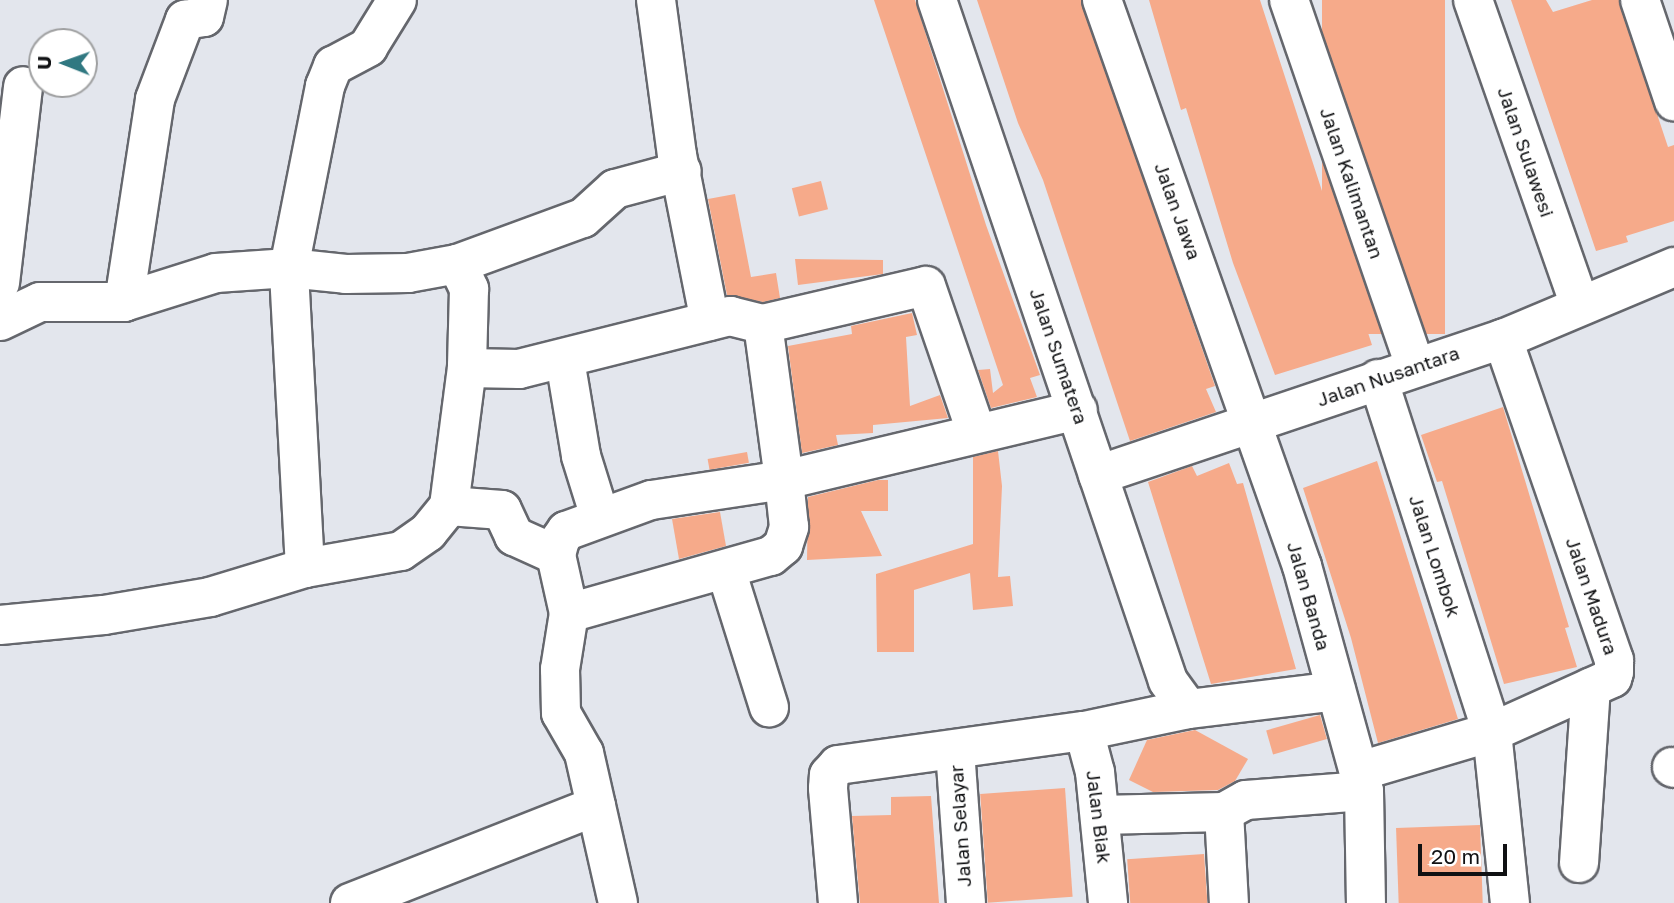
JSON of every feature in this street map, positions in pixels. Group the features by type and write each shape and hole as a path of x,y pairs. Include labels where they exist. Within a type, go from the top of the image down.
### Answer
{"street":[{"path":"124,302 155,99 185,20 204,17 208,0"},
{"path":"305,568 289,268 322,95 333,66 368,47 397,0"},
{"path":"656,0 682,171 710,321"},
{"name":"Jalan Sumatera","path":"937,0 1168,681 1188,709"},
{"name":"Jalan Jawa","path":"1102,0 1254,423"},
{"name":"Jalan Kalimantan","path":"1289,0 1415,366"},
{"name":"Jalan Sulawesi","path":"1473,0 1580,305"},
{"path":"1640,0 1674,101"},
{"path":"0,283 23,86"},
{"path":"0,321 40,302 124,302 216,273 289,268 346,274 408,273 457,264 583,218 615,189 682,171"},
{"path":"0,625 104,615 210,597 305,568 401,551 428,532 449,506 467,368 470,289 457,264"},
{"name":"Jalan Nusantara","path":"1098,475 1415,366 1503,339 1674,267"},
{"path":"467,368 519,369 565,360 730,316 763,324 926,286 976,431"},
{"path":"569,613 771,556 783,546 789,527 763,324"},
{"name":"Jalan Madura","path":"1224,812 1247,800 1362,781 1492,732 1612,678 1614,660 1503,339"},
{"path":"565,360 581,456 600,517"},
{"name":"Jalan Lombok","path":"1378,379 1492,732 1510,903"},
{"path":"618,903 584,753 561,713 560,670 569,613 556,555 566,531 651,500 784,480 869,463 976,431 1078,410"},
{"name":"Jalan Banda","path":"1254,423 1302,566 1362,781 1366,903"},
{"path":"449,506 502,510 514,536 556,555"},
{"path":"726,570 769,707"},
{"path":"1578,863 1591,687"},
{"path":"838,903 829,775 838,765 1084,731 1188,709 1336,691"},
{"name":"Jalan Biak","path":"1084,731 1100,815 1108,903"},
{"name":"Jalan Selayar","path":"955,750 966,903"},
{"path":"350,903 596,806"},
{"path":"1100,815 1224,812 1229,903"}],"building":[{"path":"874,0 915,0 986,225 1040,375 1030,378 1037,397 991,408 978,370 990,369 993,393 1003,385"},
{"path":"977,0 1081,0 1215,386 1206,389 1216,412 1130,441 1043,180 1018,123"},
{"path":"1149,0 1260,0 1372,345 1275,375 1233,263 1186,108 1181,110"},
{"path":"1322,0 1445,0 1445,334 1322,334"},
{"path":"1511,0 1546,0 1553,12 1592,0 1619,0 1668,147 1674,145 1674,221 1626,236 1628,242 1596,251"},
{"path":"821,181 828,209 799,216 792,188"},
{"path":"735,194 751,277 776,273 780,298 763,302 727,295 708,199"},
{"path":"795,259 883,260 883,274 798,285"},
{"path":"912,313 917,335 906,337 910,406 940,395 948,418 873,425 873,433 836,435 838,445 802,453 788,346 852,334 851,326"},
{"path":"1503,407 1569,627 1565,628 1577,667 1504,684 1442,481 1437,482 1421,435"},
{"path":"998,451 1002,486 998,577 1010,576 1013,606 973,610 970,573 914,590 914,652 877,652 876,574 973,544 973,457"},
{"path":"747,452 749,463 710,470 708,459"},
{"path":"1377,461 1458,719 1378,743 1351,638 1303,488"},
{"path":"1229,463 1237,484 1243,483 1296,669 1211,684 1148,482 1192,466 1197,476"},
{"path":"888,480 888,511 861,511 882,556 807,560 808,497"},
{"path":"720,512 726,546 679,559 672,519"},
{"path":"1320,715 1327,739 1273,754 1266,730"},
{"path":"1195,730 1248,759 1235,781 1218,790 1153,792 1129,780 1147,740"},
{"path":"1065,788 1073,897 988,903 980,794"},
{"path":"931,796 939,903 860,903 852,816 891,815 891,797"},
{"path":"1480,825 1483,903 1399,903 1396,828"},
{"path":"1204,854 1207,903 1130,903 1127,859"}]}
